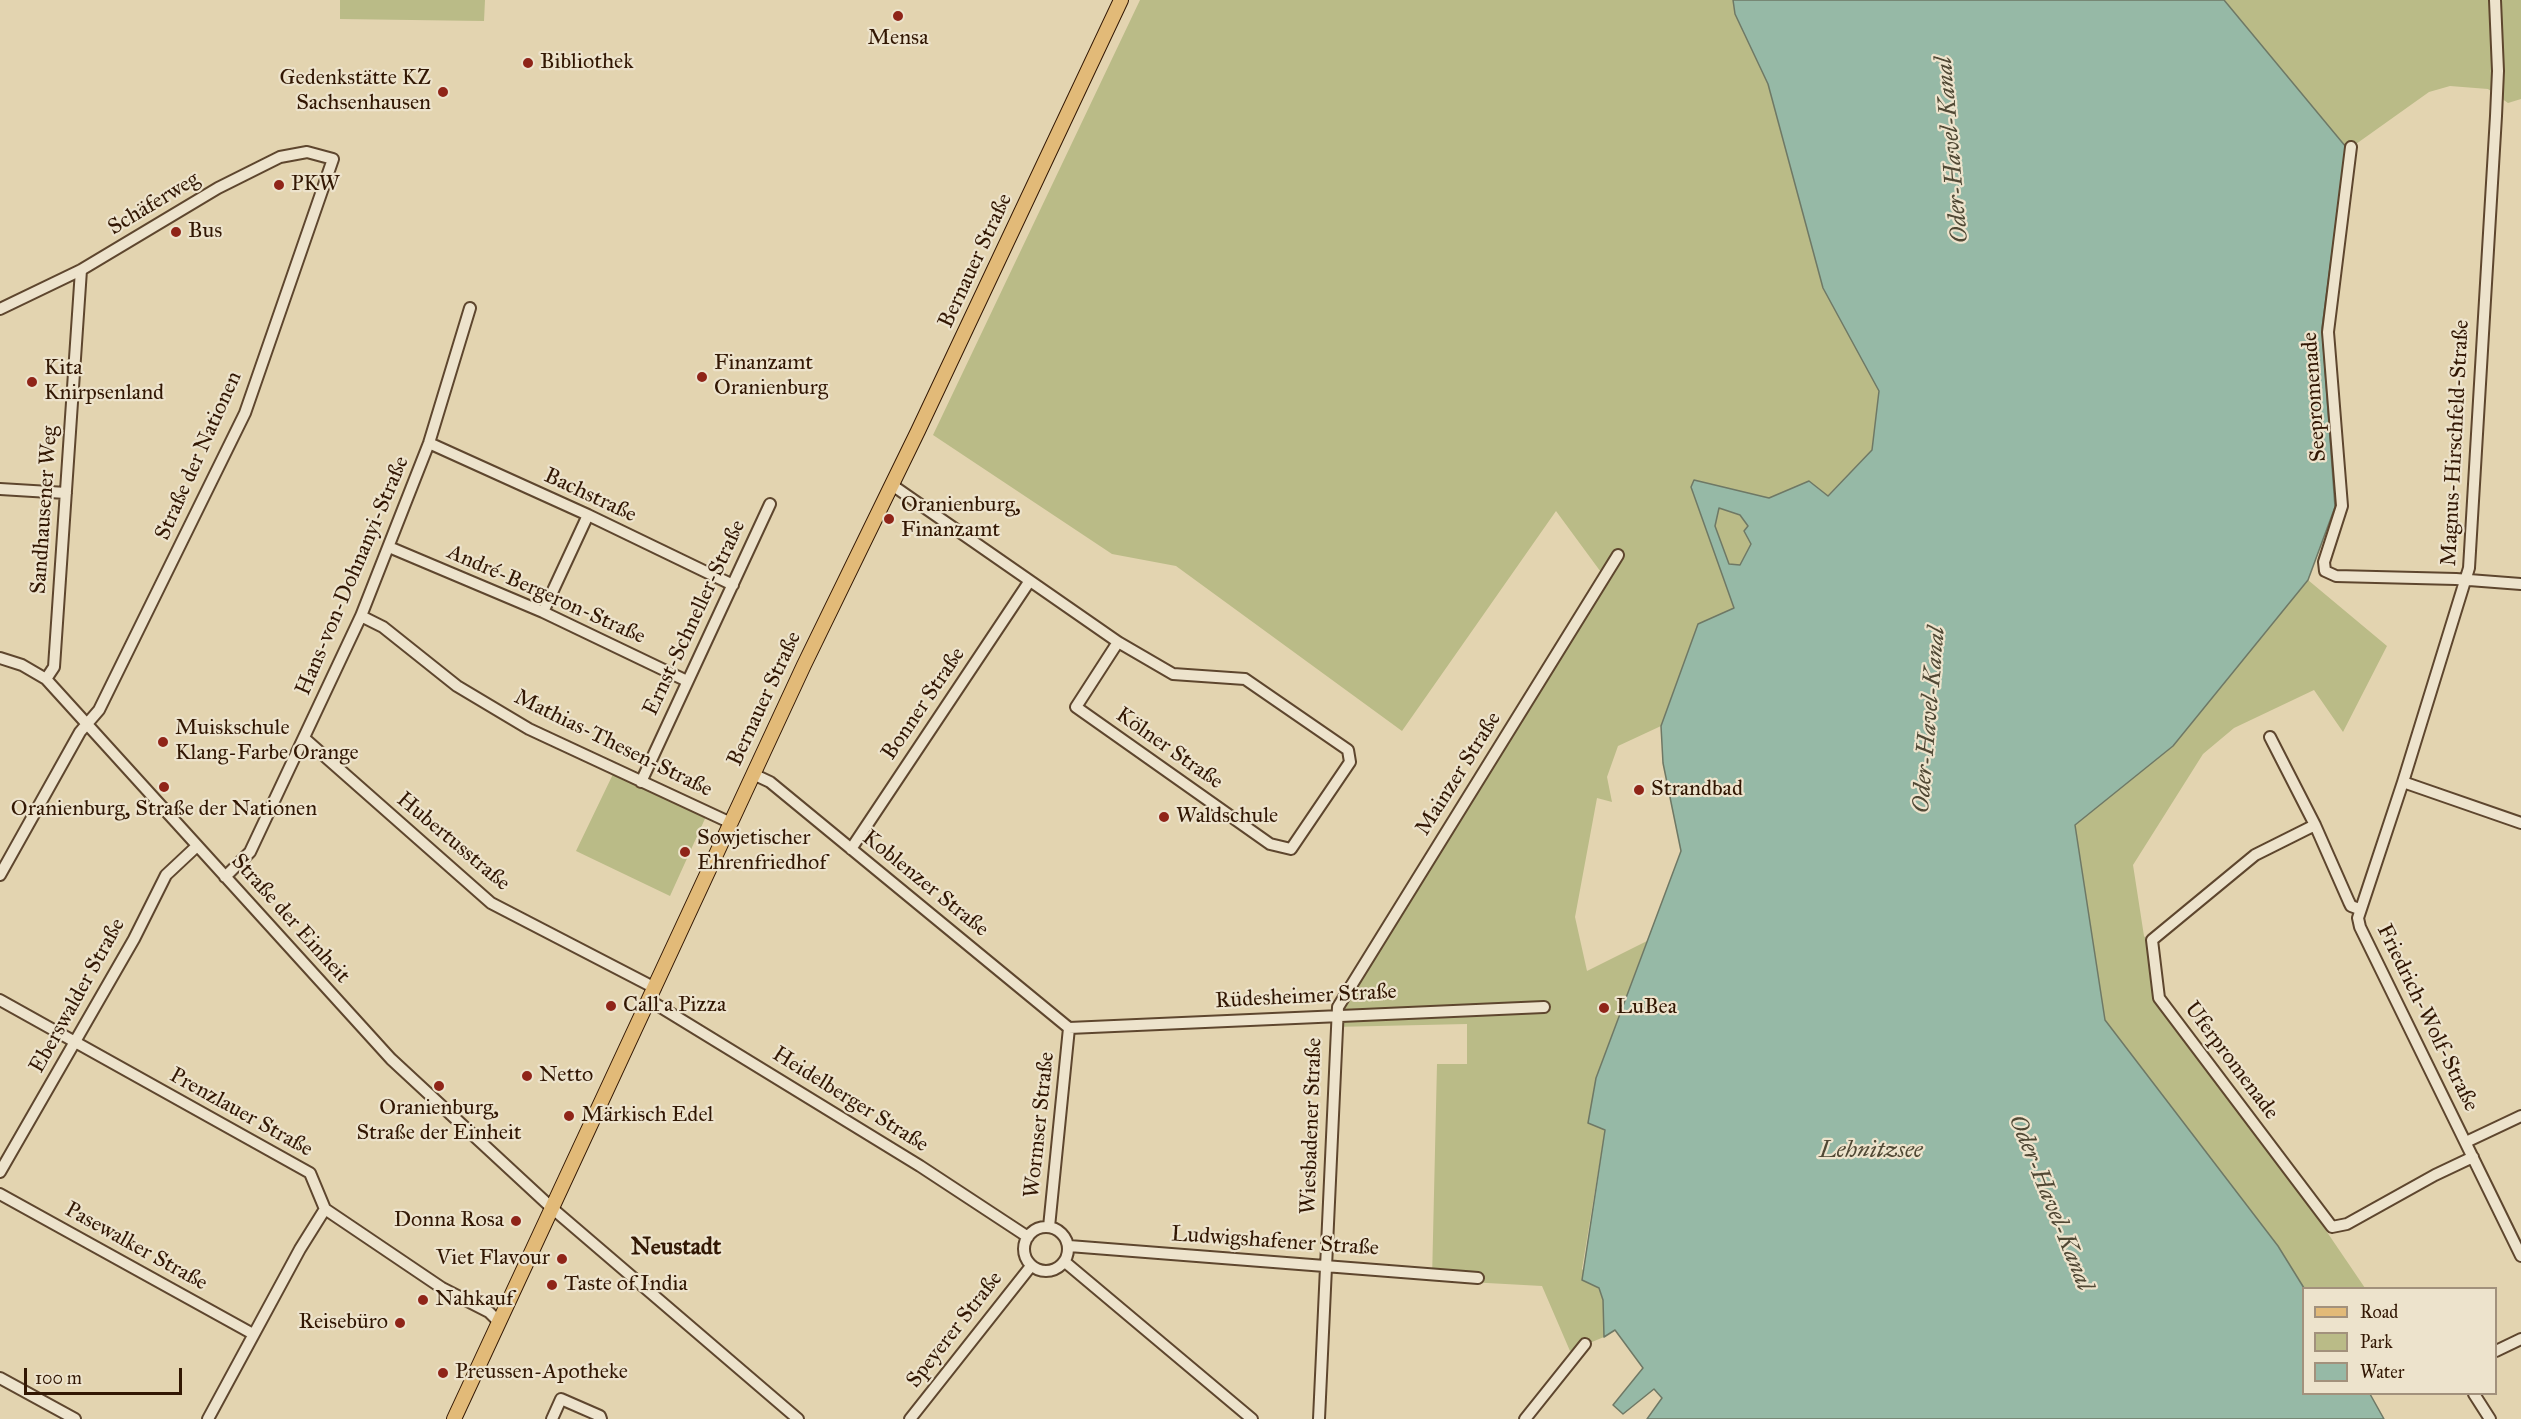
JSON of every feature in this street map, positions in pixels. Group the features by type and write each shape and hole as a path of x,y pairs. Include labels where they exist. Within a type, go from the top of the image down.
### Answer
{"main road":[{"name":"Bernauer Straße","path":"454,1419 753,774 1122,0"}],"street":[{"name":"Magnus-Hirschfeld-Straße","path":"2359,909 2403,782 2467,580 2496,116 2498,70 2495,0"},
{"name":"Seepromenade","path":"2351,147 2328,332 2342,506 2324,562 2325,571 2336,576 2467,580"},
{"name":"Schäferweg","path":"0,309 81,270 218,189 280,157 307,152 333,159"},
{"name":"Straße der Nationen","path":"0,875 80,732 105,699 244,413 333,159"},
{"name":"Sandhausener Weg","path":"46,679 54,667 81,270"},
{"name":"Hans-von-Dohnanyi-Straße","path":"225,877 250,852 361,616 429,443 470,308"},
{"name":"Bachstraße","path":"429,443 588,515 733,585"},
{"name":"Kölner Straße","path":"892,485 1118,642 1173,674 1245,679 1348,750 1350,762 1291,849 1270,844 1076,707 1118,642"},
{"path":"0,489 66,493"},
{"name":"Ernst-Schneller-Straße","path":"641,782 770,504"},
{"path":"543,612 588,515"},
{"name":"André-Bergeron-Straße","path":"389,547 543,612 687,681"},
{"name":"Mainzer Straße","path":"1336,1015 1338,1007 1618,555"},
{"path":"2467,580 2521,585"},
{"name":"Bonner Straße","path":"851,849 1029,582"},
{"name":"Mathias-Thesen-Straße","path":"361,616 383,627 457,686 529,729 731,823"},
{"name":"Straße der Einheit","path":"0,658 22,665 46,679 391,1059 553,1209 798,1419"},
{"name":"Friedrich-Wolf-Straße","path":"2271,737 2315,825 2351,906 2359,909 2360,927 2521,1256"},
{"name":"Hubertusstraße","path":"304,738 491,903 652,994"},
{"name":"Koblenzer Straße","path":"753,774 770,782 1069,1028"},
{"path":"2403,782 2521,824"},
{"name":"Uferpromenade","path":"2315,825 2255,855 2152,940 2159,998 2332,1227 2347,1224 2434,1175 2474,1156"},
{"name":"Eberswalder Straße","path":"0,1172 134,939 166,875 197,846"},
{"name":"Heidelberger Straße","path":"652,994 1028,1236"},
{"name":"Prenzlauer Straße","path":"0,1000 75,1044 310,1173 325,1209"},
{"name":"Rüdesheimer Straße","path":"1069,1028 1544,1007"},
{"name":"Wiesbadener Straße","path":"1319,1419 1336,1015"},
{"name":"Wormser Straße","path":"1049,1227 1069,1028"},
{"path":"2466,1142 2521,1116"},
{"name":"Pasewalker Straße","path":"0,1194 253,1335"},
{"path":"208,1419 325,1209 442,1287 489,1312 499,1322"},
{"path":"1049,1227 1062,1233 1069,1246 1065,1262 1053,1271 1046,1272 1031,1266 1024,1254 1024,1246 1028,1236 1036,1229 1049,1227"},
{"name":"Ludwigshafener Straße","path":"1069,1246 1478,1278"},
{"path":"1065,1262 1252,1419"},
{"name":"Speyerer Straße","path":"910,1419 1031,1266"},
{"path":"2497,1351 2521,1339"},
{"path":"1525,1419 1585,1344"},
{"path":"0,1378 75,1419"},
{"path":"2475,1395 2490,1419"},
{"path":"552,1419 561,1399 600,1416 602,1419"}],"green space":[{"path":"340,0 485,0 484,21 340,19"},
{"path":"1140,0 1733,0 1735,14 1768,84 1823,288 1879,390 1872,450 1827,496 1809,481 1770,498 1694,481 1691,487 1734,608 1698,624 1661,726 1618,746 1607,777 1612,802 1597,798 1575,917 1587,971 1647,941 1596,1078 1588,1123 1605,1130 1582,1269 1599,1288 1603,1300 1604,1337 1570,1351 1542,1286 1432,1280 1437,1064 1467,1064 1467,1024 1333,1027 1338,1007 1606,579 1556,511 1402,731 1176,566 1112,554 933,435"},
{"path":"2224,0 2521,0 2521,99 2508,103 2488,89 2450,86 2429,92 2356,144 2346,147"},
{"path":"1719,508 1740,515 1748,526 1744,531 1751,544 1740,565 1729,564 1715,526"},
{"path":"2308,580 2387,646 2343,732 2314,690 2234,728 2203,754 2133,865 2144,936 2157,955 2163,995 2185,1023 2364,1287 2303,1287 2278,1246 2105,1020 2075,825 2173,746"},
{"path":"615,770 708,812 670,896 576,851"}],"water":[{"name":"Lehnitzsee","path":"1733,0 2224,0 2346,147 2322,328 2335,507 2308,580 2173,746 2075,825 2105,1020 2278,1246 2303,1287 2302,1395 2371,1395 2384,1419 1647,1419 1662,1398 1654,1389 1623,1414 1613,1405 1643,1368 1615,1330 1604,1337 1603,1300 1599,1288 1582,1280 1605,1130 1588,1123 1596,1078 1681,851 1663,763 1661,726 1698,624 1734,608 1691,487 1694,480 1769,498 1809,481 1828,496 1872,450 1879,391 1823,288 1768,84 1735,14","holes":["1719,508 1740,515 1748,526 1744,531 1751,544 1740,565 1729,564 1715,526"]}],"place":[{"name":"Mensa","path":"898,16"},
{"name":"Bibliothek","path":"528,63"},
{"name":"Gedenkstätte KZ Sachsenhausen","path":"443,92"},
{"name":"PKW","path":"279,185"},
{"name":"Bus","path":"176,232"},
{"name":"Finanzamt Oranienburg","path":"702,377"},
{"name":"Kita Knirpsenland","path":"32,382"},
{"name":"Oranienburg, Finanzamt","path":"889,519"},
{"name":"Muiskschule Klang-Farbe Orange","path":"163,742"},
{"name":"Oranienburg, Straße der Nationen","path":"164,787"},
{"name":"Strandbad","path":"1639,790"},
{"name":"Waldschule","path":"1164,817"},
{"name":"Sowjetischer Ehrenfriedhof","path":"685,852"},
{"name":"Call a Pizza","path":"611,1006"},
{"name":"LuBea","path":"1604,1008"},
{"name":"Netto","path":"527,1076"},
{"name":"Oranienburg, Straße der Einheit","path":"439,1086"},
{"name":"Märkisch Edel","path":"569,1116"},
{"name":"Donna Rosa","path":"516,1221"},
{"name":"Viet Flavour","path":"562,1259"},
{"name":"Taste of India","path":"552,1285"},
{"name":"Nahkauf","path":"423,1300"},
{"name":"Reisebüro","path":"400,1323"},
{"name":"Preussen-Apotheke","path":"443,1373"}],"district":[{"name":"Neustadt","path":"676,1248"}],"water label":[{"name":"Oder-Havel-Kanal","path":"1953,150"},
{"name":"Oder-Havel-Kanal","path":"1930,720"},
{"name":"Oder-Havel-Kanal","path":"2050,1203"}]}
